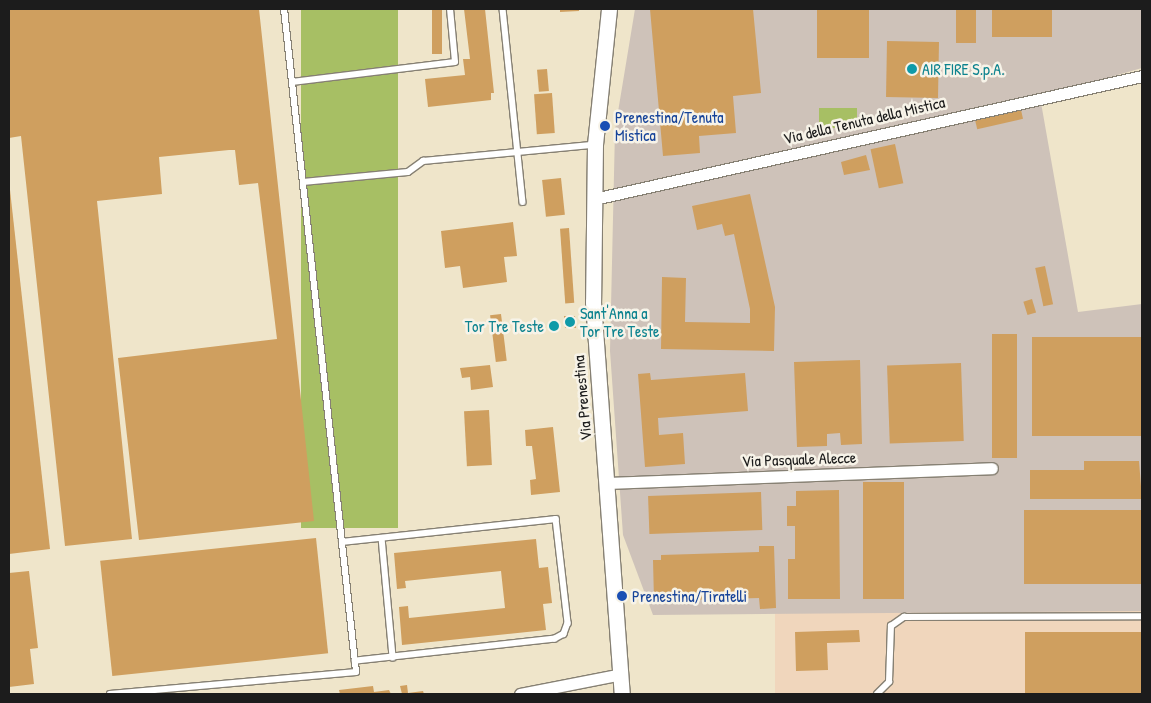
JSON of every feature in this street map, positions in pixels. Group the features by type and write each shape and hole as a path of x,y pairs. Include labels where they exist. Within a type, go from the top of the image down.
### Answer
{"street":[{"name":"Via Prenestina","path":"609,9 595,144 594,336 622,674 622,694"},
{"name":"Via della Tenuta della Mistica","path":"594,199 1142,76"},
{"name":"Via Pasquale Alecce","path":"606,483 992,468"},
{"path":"520,694 622,674"}],"lane":[{"path":"110,694 356,672 284,9"},
{"path":"292,82 455,62 450,9"},
{"path":"502,9 523,202"},
{"path":"303,182 408,172 423,161 595,144"},
{"path":"342,542 556,520 568,623 564,634 555,639 355,661"},
{"path":"382,538 394,657"},
{"path":"877,694 890,682 891,626 904,617 1142,616"}],"shaded area":[{"path":"635,9 1142,9 1142,68 1040,97 1078,312 1142,304 1142,611 653,615 623,535 610,351 615,130"},
{"path":"775,611 1142,611 1142,694 775,694"}],"green space":[{"path":"301,9 398,9 398,528 301,528"},
{"path":"819,108 857,108 857,128 819,128"}],"building":[{"path":"9,9 259,9 314,521 139,540 118,358 277,339 258,183 239,185 235,150 159,157 162,194 97,201 132,539 65,546 21,136 9,138"},
{"path":"432,9 442,9 442,54 432,54"},
{"path":"464,9 485,9 494,93 491,93 491,100 428,107 425,79 465,75 463,59 470,59"},
{"path":"560,9 579,9 579,11 560,12"},
{"path":"650,9 753,9 761,93 733,96 736,133 699,136 700,153 663,156"},
{"path":"817,9 869,9 869,58 817,58"},
{"path":"956,9 976,9 976,43 956,43"},
{"path":"992,9 1052,9 1052,37 992,37"},
{"name":"AIR FIRE S.p.A.","path":"887,41 939,42 938,98 886,97"},
{"path":"547,69 549,91 539,92 537,70"},
{"path":"552,93 555,133 537,134 534,94"},
{"path":"1021,110 1023,119 977,129 975,121"},
{"path":"895,144 903,183 879,188 871,149"},
{"path":"866,155 870,170 844,175 841,162"},
{"path":"561,178 565,215 546,217 542,180"},
{"path":"9,181 50,549 9,554"},
{"path":"750,194 775,307 774,351 661,349 662,277 686,278 685,322 750,323 750,309 734,234 725,236 722,224 697,230 692,206"},
{"path":"513,222 517,256 504,257 507,282 463,288 460,266 445,268 441,231"},
{"path":"569,228 574,303 565,303 560,229"},
{"path":"1045,266 1053,304 1043,306 1035,268"},
{"path":"1032,299 1036,312 1027,315 1023,302"},
{"path":"501,314 507,361 496,362 490,315"},
{"name":"Sant'Anna a Tor Tre Teste","path":"564,316 575,316 576,328 565,328"},
{"name":"Tor Tre Teste","path":"550,322 558,322 558,330 550,330"},
{"path":"992,334 1017,334 1017,458 992,458"},
{"path":"1032,337 1142,337 1142,436 1032,436"},
{"path":"860,360 862,444 841,445 840,433 827,434 827,446 797,447 794,362"},
{"path":"961,363 964,441 890,444 887,366"},
{"path":"490,365 493,387 471,390 470,377 462,378 460,368"},
{"path":"650,373 651,380 745,373 748,411 658,418 659,435 683,433 685,464 645,467 638,374"},
{"path":"489,410 492,465 467,466 464,411"},
{"path":"553,427 560,492 531,495 530,480 536,479 532,446 526,446 525,430"},
{"path":"1084,461 1139,461 1142,499 1030,499 1030,470 1084,470"},
{"path":"863,482 904,482 904,599 863,599"},
{"path":"839,490 840,599 788,599 788,559 795,559 795,526 787,526 787,506 796,506 796,491"},
{"path":"761,492 762,530 649,534 648,496"},
{"path":"1024,510 1142,510 1142,584 1024,584"},
{"path":"316,538 328,653 112,676 100,561"},
{"path":"536,539 539,568 548,567 552,603 543,604 546,630 402,645 399,607 408,606 409,618 505,608 501,571 405,581 406,588 397,589 394,553"},
{"path":"759,546 774,546 776,608 760,609 759,598 654,601 653,560 661,560 661,555 759,552"},
{"path":"29,571 38,648 30,649 34,684 9,687 9,573"},
{"path":"859,630 860,642 827,643 828,670 796,671 795,632"},
{"path":"1025,632 1142,632 1142,694 1025,694"},
{"path":"407,685 408,693 423,691 424,694 402,694 400,686"},
{"path":"373,686 374,692 389,690 391,694 340,694 339,690"}],"place":[{"name":"AIR FIRE S.p.A.","path":"912,69"},
{"name":"Prenestina/Tenuta Mistica","path":"605,126"},
{"name":"Sant'Anna a Tor Tre Teste","path":"570,322"},
{"name":"Tor Tre Teste","path":"554,326"},
{"name":"Prenestina/Tiratelli","path":"622,596"}]}
